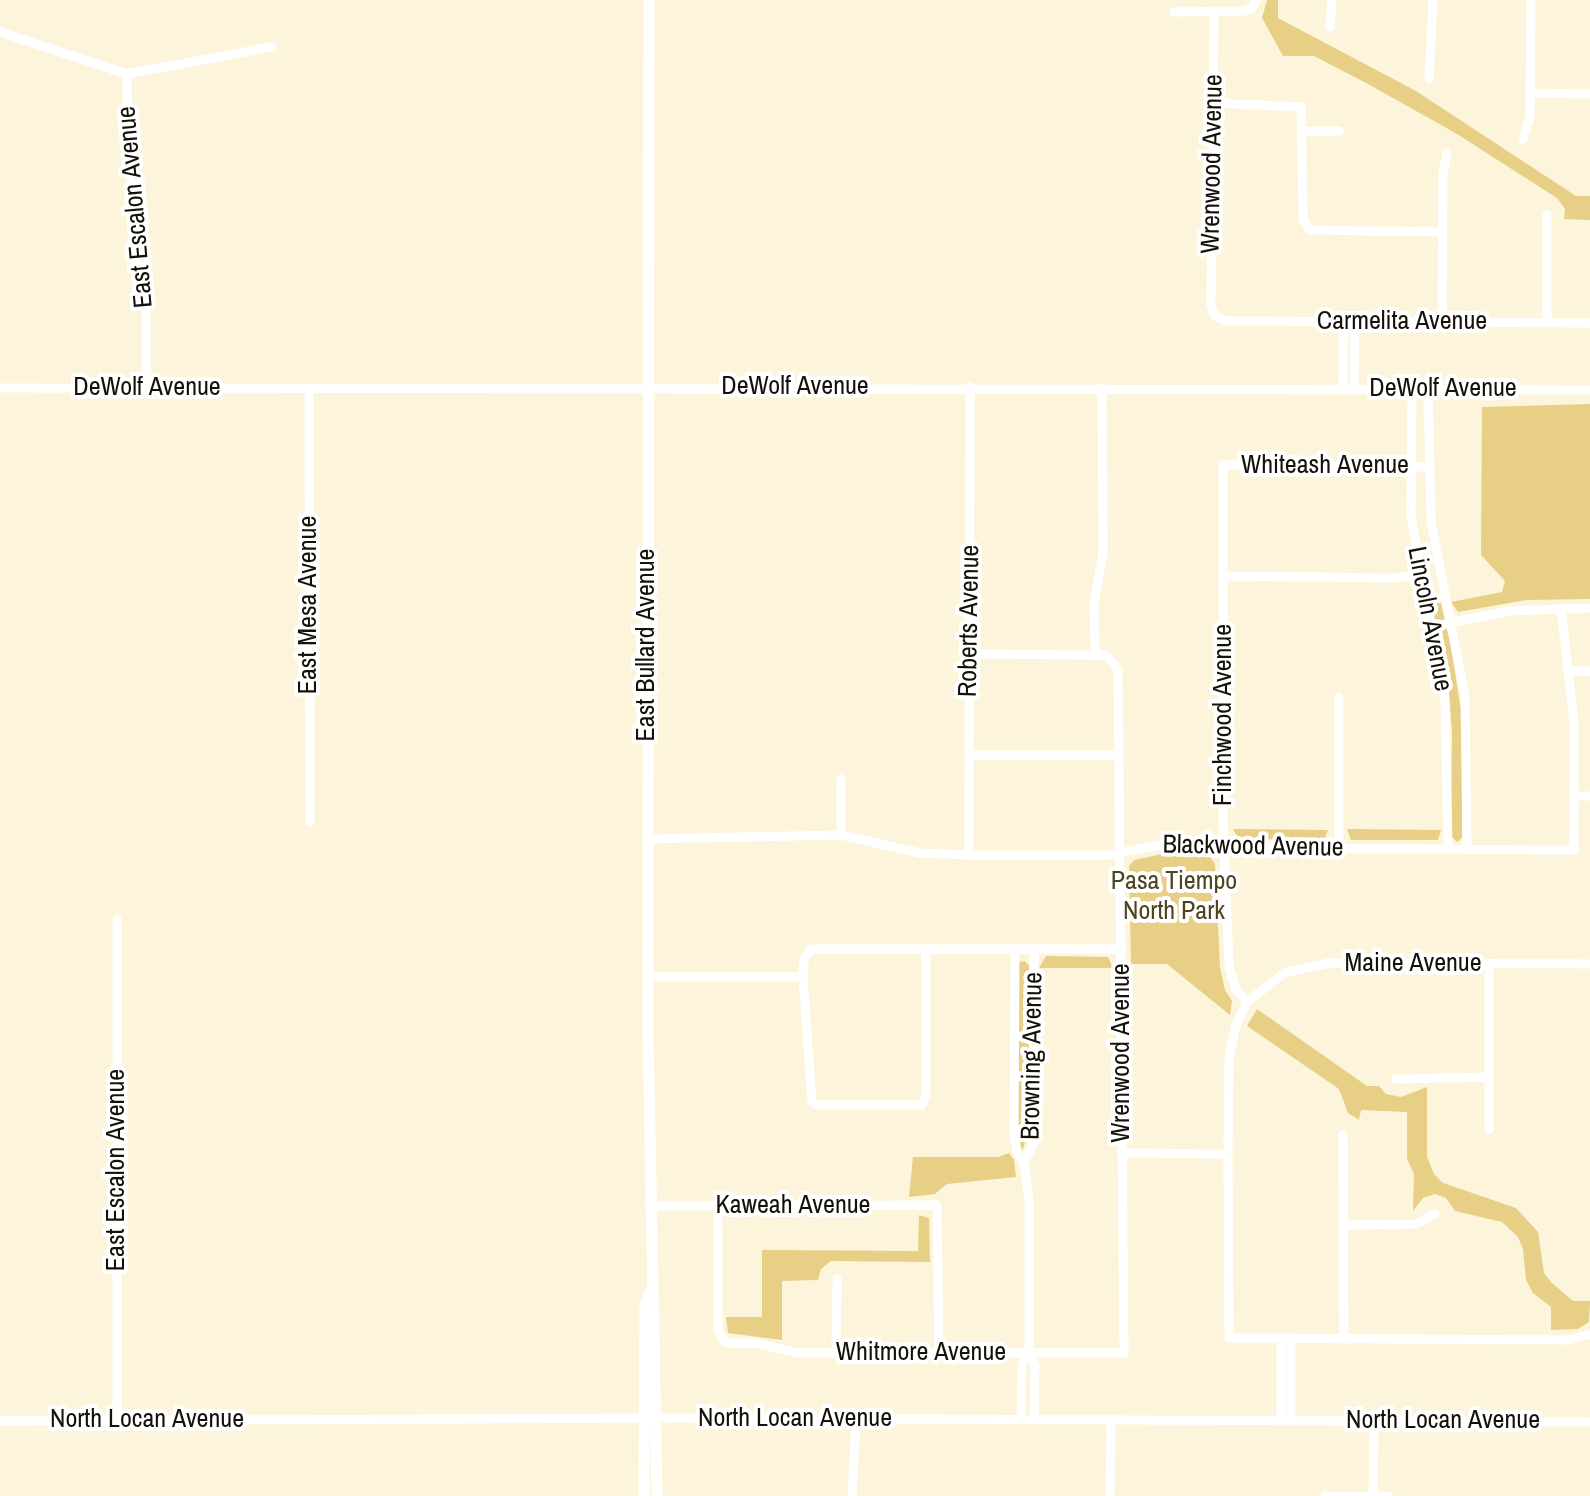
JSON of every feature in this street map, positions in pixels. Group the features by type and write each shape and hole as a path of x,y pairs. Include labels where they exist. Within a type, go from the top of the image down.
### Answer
{"main road":[{"name":"East Bullard Avenue","path":"649,0 647,839 651,1289 645,1307 657,1496"},
{"name":"East Bullard Avenue","path":"644,1496 650,1419"}],"street":[{"path":"1330,27 1332,0"},
{"path":"1429,79 1433,0"},
{"path":"1523,139 1530,117 1531,0"},
{"path":"1174,12 1214,11 1254,4"},
{"name":"Wrenwood Avenue","path":"1214,11 1211,305 1215,316"},
{"path":"0,32 127,74 272,47"},
{"name":"East Escalon Avenue","path":"127,74 127,155 146,280 146,388"},
{"path":"1530,93 1590,94"},
{"path":"1214,103 1301,107 1304,226 1319,231 1442,232"},
{"path":"1304,131 1339,131"},
{"path":"1442,322 1442,232 1447,153"},
{"path":"1547,215 1547,323"},
{"name":"Carmelita Avenue","path":"1215,316 1226,321 1590,323"},
{"path":"1349,321 1349,389"},
{"name":"Roberts Avenue","path":"969,855 970,387"},
{"name":"DeWolf Avenue","path":"0,388 1590,390"},
{"name":"East Mesa Avenue","path":"309,388 310,822"},
{"path":"968,654 1095,655 1094,603 1103,553 1102,388"},
{"name":"Lincoln Avenue","path":"1412,389 1411,517 1419,574 1445,699 1448,848"},
{"name":"Lincoln Avenue","path":"1428,389 1428,467 1436,560 1462,676 1467,724 1467,848"},
{"name":"Whiteash Avenue","path":"1223,465 1428,467"},
{"name":"Finchwood Avenue","path":"1223,465 1224,848 1230,974 1236,990 1247,1002"},
{"path":"1224,576 1395,578 1419,574"},
{"path":"1561,608 1570,671 1574,796 1590,796"},
{"path":"1431,627 1509,611 1590,608"},
{"name":"Wrenwood Avenue","path":"1095,655 1113,658 1118,669 1117,853 1122,949 1124,1353"},
{"path":"1570,671 1590,671"},
{"path":"1339,698 1339,849"},
{"path":"969,755 1118,755"},
{"path":"841,779 841,835"},
{"name":"Blackwood Avenue","path":"647,839 841,835 920,853 969,855 1117,853 1171,843 1224,848 1574,850 1574,796"},
{"name":"East Escalon Avenue","path":"117,920 117,1420"},
{"path":"926,949 926,1096 922,1105 832,1106 812,1102 803,977 807,952 811,949 1034,948 1122,949"},
{"name":"Browning Avenue","path":"1024,1162 1034,1143 1034,948"},
{"name":"Browning Avenue","path":"1015,949 1014,1136 1017,1152 1024,1162 1029,1202 1029,1353 1035,1365 1034,1420"},
{"path":"1489,964 1489,1129"},
{"name":"Maine Avenue","path":"1247,1002 1284,973 1307,965 1590,964"},
{"path":"648,977 803,977"},
{"path":"1247,1002 1236,1025 1229,1057 1229,1338 1568,1340 1590,1334"},
{"path":"1396,1079 1489,1077"},
{"path":"1343,1135 1344,1340"},
{"path":"1122,1153 1228,1154"},
{"name":"Kaweah Avenue","path":"649,1206 937,1205 939,1353"},
{"name":"Whitmore Avenue","path":"718,1206 718,1331 721,1340 799,1353 1124,1353"},
{"path":"1344,1225 1416,1224 1435,1214"},
{"path":"836,1353 837,1279"},
{"path":"1286,1339 1286,1420"},
{"name":"Browning Avenue","path":"1021,1420 1022,1365 1029,1353"},
{"path":"852,1496 856,1419"},
{"path":"1110,1496 1111,1419"},
{"name":"North Locan Avenue","path":"0,1421 1111,1419 1590,1422"},
{"path":"1373,1494 1374,1421"},
{"path":"1325,1495 1388,1496"}],"green space":[{"path":"1267,0 1278,0 1278,18 1416,91 1576,196 1590,196 1590,220 1564,219 1565,209 1557,198 1457,134 1368,84 1314,56 1283,56 1262,18"},
{"path":"1590,404 1590,599 1526,600 1458,612 1451,602 1502,592 1505,581 1481,555 1482,407"},
{"path":"1434,598 1440,600 1451,646 1462,717 1462,838 1457,842 1451,836 1452,731 1448,679 1430,602"},
{"path":"1233,829 1328,830 1324,840 1239,839"},
{"path":"1347,829 1441,830 1438,840 1351,840"},
{"name":"Pasa Tiempo North Park","path":"1171,852 1210,857 1215,864 1220,968 1225,990 1232,1001 1230,1015 1167,964 1131,964 1129,866 1134,860"},
{"name":"Pasa Tiempo North Park","path":"1046,956 1108,957 1113,968 1039,968"},
{"path":"1025,961 1029,966 1029,1131 1022,1151 1018,1132 1019,962"},
{"path":"1257,1009 1367,1086 1379,1086 1386,1094 1401,1097 1427,1087 1427,1157 1434,1174 1443,1183 1516,1208 1538,1232 1544,1273 1551,1282 1573,1301 1590,1301 1589,1322 1578,1329 1551,1330 1551,1307 1533,1293 1526,1280 1523,1249 1518,1237 1502,1222 1455,1211 1446,1198 1435,1194 1423,1198 1413,1211 1414,1174 1407,1159 1407,1112 1361,1110 1359,1120 1348,1113 1339,1089 1247,1026"},
{"path":"1009,1153 1014,1160 1016,1177 947,1184 935,1194 909,1197 913,1157 998,1157"},
{"path":"919,1215 929,1218 930,1262 831,1261 821,1269 818,1280 782,1281 782,1340 728,1333 726,1317 762,1317 762,1250 918,1251"}]}
